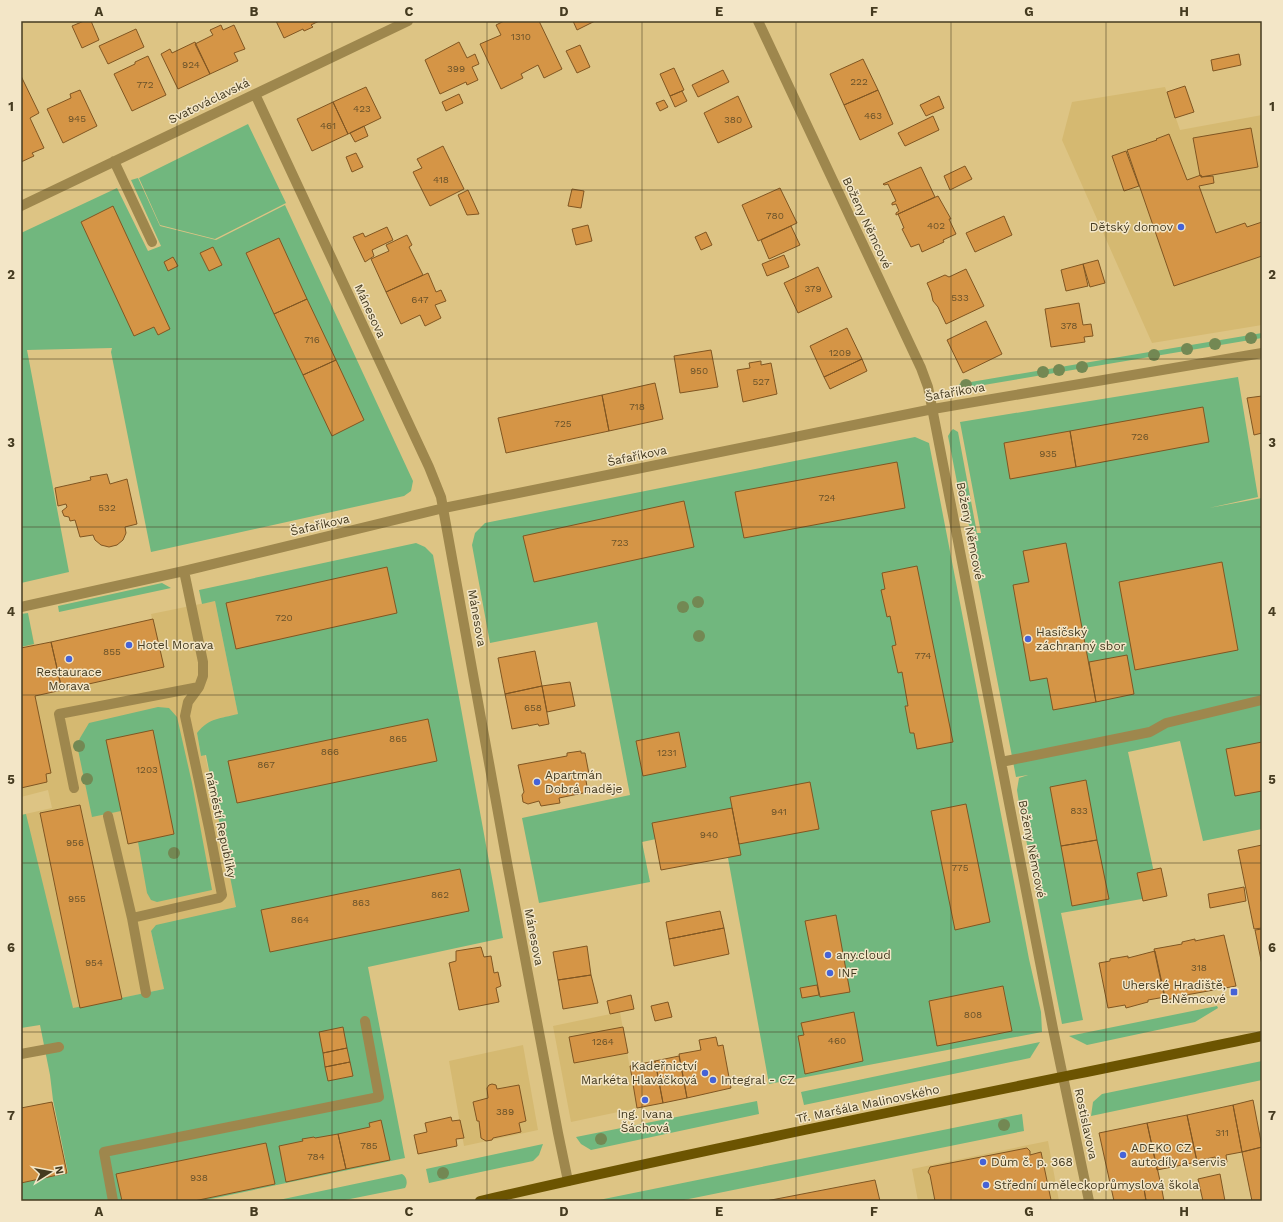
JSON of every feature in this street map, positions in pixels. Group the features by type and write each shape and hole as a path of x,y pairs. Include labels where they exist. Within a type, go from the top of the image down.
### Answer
{"main road":[{"name":"Tř. Maršála Malinovského","path":"480,1201 568,1181 1262,1036"}],"street":[{"name":"Svatováclavská","path":"21,206 408,21"},
{"name":"Boženy Němcové","path":"758,21 921,368 928,387 1063,1077"},
{"name":"Mánesova","path":"254,94 428,467 444,508 508,868 568,1181"},
{"path":"114,161 152,242"},
{"name":"Šafaříkova","path":"21,607 444,508 933,409 1262,353"},
{"name":"náměstí Republiky","path":"132,918 219,898 222,895 185,716 188,702 199,687 203,676 203,662 184,570"},
{"path":"74,788 59,714 199,687"},
{"path":"1001,762 1150,732 1166,723 1262,700"},
{"path":"108,816 132,918 146,993"},
{"path":"112,1201 104,1152 379,1097 365,1021"},
{"path":"21,1054 59,1047"},
{"name":"Rostislavova","path":"1063,1077 1089,1201"}],"shaded area":[{"name":"Dětský domov","path":"1165,87 1180,130 1262,115 1262,325 1152,343 1062,140 1072,102"},
{"path":"215,601 238,714 197,733 201,756 205,755 238,906 151,931 164,989 60,1011 21,826 21,815 52,808 48,790 21,797 21,631 31,628 45,694 162,667 151,614"},
{"path":"620,1012 637,1108 571,1122 553,1026"},
{"path":"523,1045 538,1130 464,1146 449,1061"},
{"name":"Střední uměleckoprůmyslová škola","path":"1048,1141 1059,1201 918,1201 912,1169"}],"green space":[{"path":"248,124 286,203 215,239 160,225 139,178"},
{"path":"138,178 160,226 216,240 285,205 413,481 411,491 404,496 151,552 111,352 112,348 27,350 69,572 21,583 21,233 117,188 148,251 161,246 131,180"},
{"path":"1262,333 1262,338 960,389 959,384"},
{"path":"1238,377 1258,497 1209,508 1262,498 1262,829 1203,841 1180,741 1128,752 1159,896 1061,913 1083,1020 1062,1024 1017,790 1019,778 1028,775 1016,777 969,535 981,533 960,422"},
{"path":"953,429 958,432 977,533 971,529 963,513 948,436"},
{"path":"915,437 929,443 1029,959 1041,1012 1042,1032 769,1084 722,825 642,842 650,882 539,903 522,818 630,795 597,622 490,643 472,545 475,533 485,523"},
{"path":"416,543 425,547 433,555 503,938 368,967 405,1158 201,1201 21,1201 21,1183 68,1173 40,1025 21,1028 21,815 26,814 73,1008 164,989 151,931 156,925 236,907 206,755 201,756 197,733 211,721 238,714 215,601 202,604 199,590"},
{"path":"162,583 171,588 59,612 58,606"},
{"path":"28,613 34,644 21,647 21,614"},
{"path":"158,707 169,708 177,717 192,783 212,890 157,902 151,900 147,893 138,842 128,844 121,811 92,817 77,745 89,723"},
{"path":"1217,1006 1218,1008 1195,1022 1087,1045 1069,1036"},
{"path":"1040,1042 1030,1058 804,1105 801,1092"},
{"path":"1262,1061 1262,1080 1091,1116 1093,1102 1102,1094"},
{"path":"757,1101 759,1114 591,1150 581,1144 576,1137"},
{"path":"1022,1114 1024,1131 679,1201 594,1201"},
{"path":"543,1144 539,1155 533,1161 429,1183 426,1169"},
{"path":"402,1174 406,1180 405,1188 340,1201 274,1201"}],"building":[{"path":"84,21 91,21 99,40 82,48 72,26"},
{"path":"276,21 319,21 311,25 313,27 304,31 303,29 284,38"},
{"path":"504,21 539,21 562,69 544,78 538,65 521,74 523,78 501,89 480,44 501,35 496,25"},
{"path":"573,21 595,21 577,30"},
{"path":"221,25 223,30 234,25 245,49 234,53 238,61 210,74 195,44 213,35 210,30"},
{"path":"136,29 144,47 108,64 99,46"},
{"path":"195,42 210,74 178,89 161,54 170,49 172,53"},
{"path":"459,42 467,58 475,54 479,64 472,67 478,80 467,85 466,82 440,94 425,60"},
{"path":"580,45 590,67 577,73 566,51"},
{"path":"1239,54 1241,65 1213,71 1211,60"},
{"path":"148,56 166,95 132,111 114,74"},
{"path":"863,59 878,90 844,105 830,74"},
{"path":"674,68 684,90 670,96 660,74"},
{"path":"723,70 729,82 698,97 692,85"},
{"path":"21,76 39,113 30,118 44,148 32,153 34,156 21,162"},
{"path":"1185,86 1194,112 1175,118 1167,92"},
{"path":"366,87 381,118 348,134 333,102"},
{"path":"80,90 97,126 63,143 47,109 71,98 70,94"},
{"path":"878,90 893,124 860,140 844,105"},
{"path":"682,91 687,101 675,107 670,96"},
{"path":"459,94 463,103 446,111 442,102"},
{"path":"738,96 752,127 718,143 704,113"},
{"path":"939,96 944,108 926,116 920,105"},
{"path":"664,100 668,107 660,111 656,103"},
{"path":"333,102 348,134 312,151 297,119"},
{"path":"933,116 939,130 905,146 898,133"},
{"path":"364,126 368,136 355,142 350,133"},
{"path":"1251,128 1258,167 1200,176 1193,138"},
{"path":"1169,134 1187,180 1201,175 1201,177 1213,176 1214,183 1199,186 1216,233 1245,223 1247,227 1262,222 1262,256 1174,286 1127,150 1157,140 1156,139"},
{"path":"443,146 464,189 430,206 413,172 422,168 417,159"},
{"path":"1126,151 1139,186 1124,191 1112,156"},
{"path":"356,153 363,167 352,172 346,157"},
{"path":"965,166 972,179 950,190 944,176"},
{"path":"921,167 935,197 896,215 899,211 896,204 892,205 892,203 896,201 888,184 883,184"},
{"path":"780,188 797,223 758,241 742,205"},
{"path":"572,189 584,191 581,208 568,206"},
{"path":"468,190 479,214 467,215 458,195"},
{"path":"938,196 951,219 949,219 956,234 943,240 944,242 922,252 919,244 911,247 902,229 904,228 898,214"},
{"path":"113,206 170,329 158,335 154,327 134,336 81,222"},
{"path":"1004,216 1012,235 975,252 966,233"},
{"path":"588,225 592,241 576,245 572,229"},
{"path":"791,226 800,245 769,259 761,240"},
{"path":"387,227 393,240 372,250 374,256 365,262 353,237 363,233 365,237"},
{"path":"706,232 712,245 701,250 695,237"},
{"path":"407,235 412,245 409,247 423,275 386,292 371,259 389,251 386,245"},
{"path":"279,238 307,299 274,314 246,253"},
{"path":"213,247 222,265 209,271 200,253"},
{"path":"784,255 789,267 767,276 762,264"},
{"path":"173,257 178,266 168,271 164,262"},
{"path":"1098,260 1105,283 1090,287 1083,264"},
{"path":"1083,264 1088,286 1066,291 1061,270"},
{"path":"818,267 832,297 798,313 784,283"},
{"path":"966,269 984,306 946,324 938,307 933,301 927,283 945,275 949,277"},
{"path":"428,273 436,292 441,290 446,301 435,305 441,318 425,326 420,315 401,324 386,292"},
{"path":"307,299 336,360 303,375 274,314"},
{"path":"1079,303 1083,325 1091,324 1093,336 1084,337 1085,342 1051,347 1045,309"},
{"path":"986,321 1002,354 963,373 947,340"},
{"path":"847,328 862,359 824,377 810,346"},
{"path":"711,350 718,387 680,393 674,356"},
{"path":"862,359 867,371 830,389 824,377"},
{"path":"336,360 364,420 332,436 303,375"},
{"path":"761,361 761,365 771,363 777,394 743,402 737,370 750,368 749,363"},
{"path":"655,383 663,419 609,431 602,395"},
{"path":"602,395 609,431 506,453 498,418"},
{"path":"1262,396 1262,433 1254,435 1247,398"},
{"path":"1203,407 1209,442 1076,467 1070,431"},
{"path":"1070,431 1076,467 1010,479 1004,443"},
{"path":"897,462 905,508 744,538 735,492"},
{"path":"107,474 110,484 127,479 137,524 125,527 126,533 123,540 117,545 109,547 101,545 95,540 93,535 80,537 75,520 70,521 69,517 64,516 62,511 67,507 66,504 58,506 55,488 91,480 90,477"},
{"path":"684,501 694,547 534,582 523,536"},
{"path":"1066,543 1096,702 1053,710 1047,678 1030,681 1013,585 1029,582 1023,551"},
{"path":"1222,562 1238,650 1135,670 1119,582"},
{"path":"917,566 953,742 917,749 914,733 910,733 905,706 908,706 902,672 898,673 892,646 896,645 890,616 887,617 881,590 885,589 882,573"},
{"path":"387,567 397,613 236,649 226,603"},
{"path":"153,619 164,667 62,690 51,642"},
{"path":"51,642 62,690 35,696 51,773 46,774 47,782 21,788 21,648"},
{"path":"535,651 542,686 505,694 498,658"},
{"path":"1127,655 1134,694 1096,702 1089,662"},
{"path":"570,682 575,706 547,712 542,686"},
{"path":"542,686 549,724 539,726 538,724 512,729 505,694"},
{"path":"428,719 437,761 237,803 228,761"},
{"path":"153,730 174,834 128,844 106,740"},
{"path":"679,732 686,767 643,776 636,741"},
{"path":"1262,742 1262,791 1235,796 1226,749"},
{"path":"581,751 581,753 585,753 589,774 585,775 588,792 559,798 560,803 541,806 539,801 528,804 523,802 522,795 524,792 518,765 567,756 567,753"},
{"path":"1086,780 1097,840 1061,846 1050,787"},
{"path":"810,782 819,829 739,844 730,797"},
{"path":"966,804 990,922 955,930 931,811"},
{"path":"80,805 122,999 80,1008 40,813"},
{"path":"732,808 741,855 661,870 652,823"},
{"path":"1097,840 1109,899 1072,906 1061,846"},
{"path":"1262,845 1262,928 1254,929 1238,850"},
{"path":"1161,868 1167,896 1143,901 1137,873"},
{"path":"460,869 469,911 270,952 261,910"},
{"path":"1244,887 1246,901 1210,908 1208,894"},
{"path":"720,911 724,928 669,939 666,922"},
{"path":"836,915 850,992 820,997 805,921"},
{"path":"724,928 729,954 674,966 669,939"},
{"path":"1262,929 1262,965 1255,930"},
{"path":"1224,935 1236,986 1165,1000 1154,949 1182,944 1182,942 1195,939 1195,941"},
{"path":"587,946 591,975 558,980 553,952"},
{"path":"481,947 484,957 491,956 494,973 498,972 501,986 496,988 499,1002 459,1010 449,963 456,961 456,951"},
{"path":"1155,951 1165,997 1148,1000 1148,1002 1126,1008 1125,1005 1108,1008 1099,963 1110,961 1110,959 1128,956 1128,958"},
{"path":"591,975 598,1003 563,1009 558,980"},
{"path":"817,985 819,995 802,998 800,988"},
{"path":"1003,986 1012,1031 937,1046 929,1001"},
{"path":"631,995 634,1009 610,1014 607,1001"},
{"path":"668,1002 672,1017 655,1021 651,1006"},
{"path":"854,1012 863,1061 805,1074 798,1036 804,1035 801,1023"},
{"path":"343,1027 347,1048 323,1053 319,1032"},
{"path":"623,1027 628,1053 574,1063 569,1037"},
{"path":"716,1037 718,1046 723,1045 731,1088 687,1098 679,1054 701,1050 699,1040"},
{"path":"347,1048 350,1062 325,1067 323,1053"},
{"path":"679,1056 687,1098 663,1103 655,1061"},
{"path":"655,1061 663,1103 637,1108 630,1066"},
{"path":"350,1062 353,1076 328,1081 325,1067"},
{"path":"492,1084 496,1085 497,1089 519,1085 526,1121 519,1123 521,1132 486,1141 481,1138 479,1121 477,1121 473,1102 488,1098 487,1088"},
{"path":"1253,1100 1262,1147 1242,1152 1233,1105"},
{"path":"52,1102 67,1173 21,1183 21,1108"},
{"path":"1233,1105 1242,1152 1226,1155 1227,1162 1217,1164 1215,1157 1197,1161 1187,1115"},
{"path":"1187,1115 1197,1162 1157,1170 1147,1123"},
{"path":"451,1117 452,1121 460,1120 464,1138 456,1139 457,1146 418,1154 414,1135 427,1132 425,1123"},
{"path":"381,1120 390,1160 346,1169 338,1134 370,1127 369,1123"},
{"path":"1147,1123 1161,1185 1144,1189 1146,1200 1114,1201 1099,1133"},
{"path":"338,1134 346,1169 286,1182 279,1146 303,1141 302,1139"},
{"path":"266,1143 275,1184 194,1201 122,1201 116,1174"},
{"path":"1262,1147 1262,1201 1252,1201 1242,1152"},
{"name":"Střední uměleckoprůmyslová škola","path":"1027,1148 1030,1151 1030,1155 1041,1152 1051,1200 935,1201 930,1175 928,1172 930,1167"},
{"path":"1220,1174 1225,1201 1203,1201 1198,1179"},
{"path":"875,1180 880,1201 766,1201"},
{"path":"1161,1185 1164,1201 1146,1201 1144,1189"}],"place":[{"name":"Dětský domov","path":"1181,227"},
{"name":"Hasičský záchranný sbor","path":"1028,639"},
{"name":"Hotel Morava","path":"129,645"},
{"name":"Restaurace Morava","path":"69,659"},
{"name":"Apartmán Dobrá naděje","path":"537,782"},
{"name":"any.cloud","path":"828,955"},
{"name":"INF","path":"830,973"},
{"name":"Uherské Hradiště, B.Němcové","path":"1234,992"},
{"name":"Kadeřnictví Markéta Hlaváčková","path":"705,1073"},
{"name":"Integral - CZ","path":"713,1080"},
{"name":"Ing. Ivana Šáchová","path":"645,1100"},
{"name":"ADEKO CZ - autodíly a servis","path":"1123,1155"},
{"name":"Dům č. p. 368","path":"983,1162"},
{"name":"Střední uměleckoprůmyslová škola","path":"986,1185"}]}
